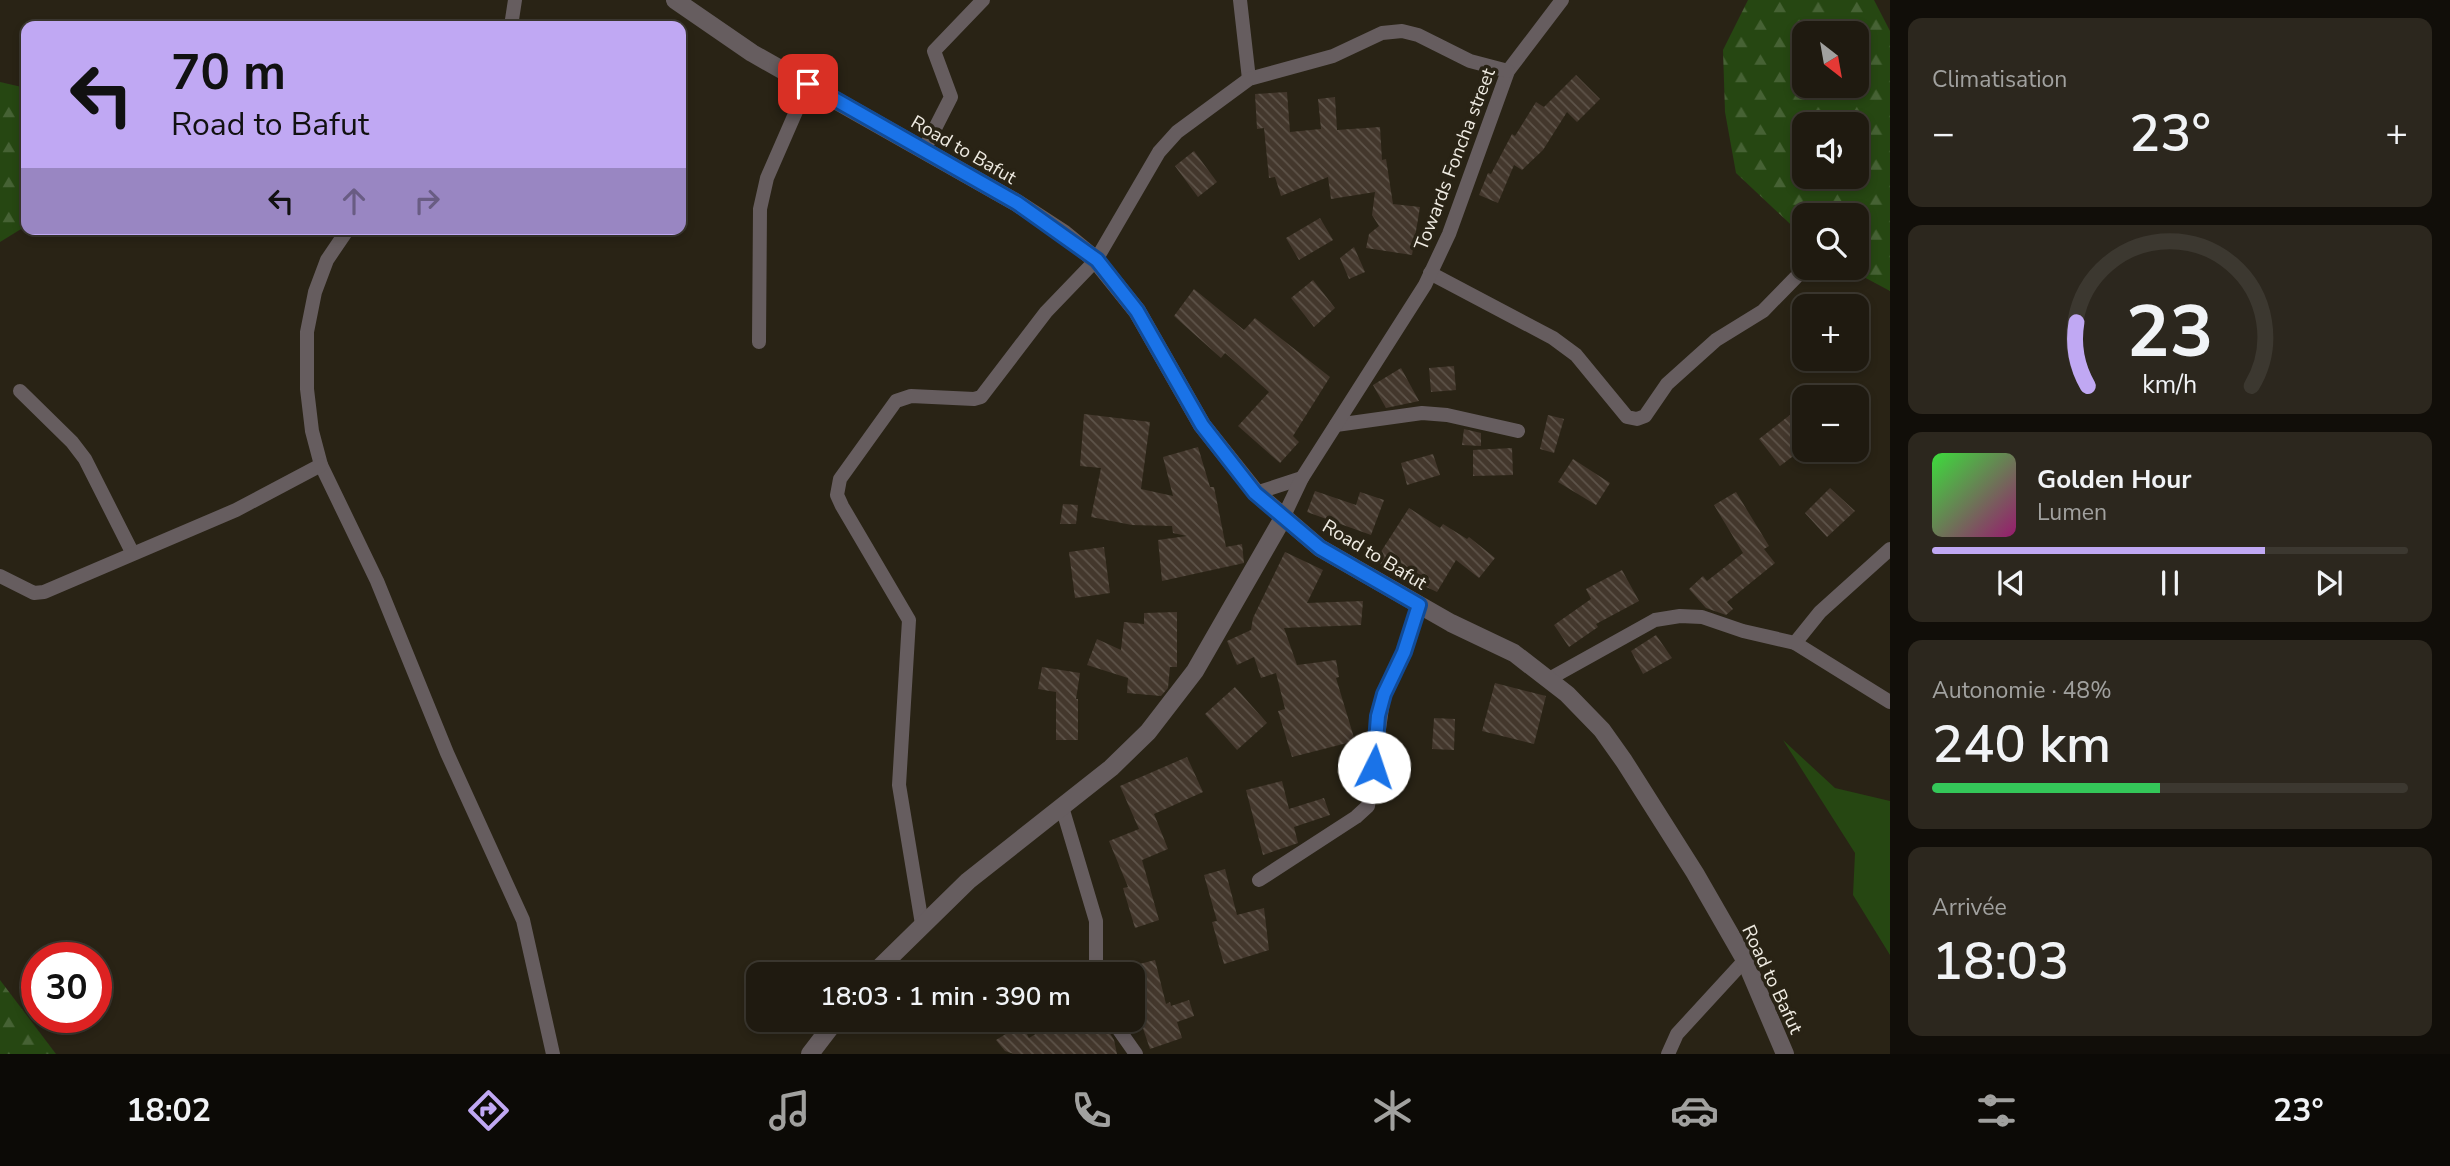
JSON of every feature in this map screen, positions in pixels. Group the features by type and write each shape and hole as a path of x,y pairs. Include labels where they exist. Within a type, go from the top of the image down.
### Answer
{"street":[{"path":"512,21 515,0"},
{"name":"Road to Bafut","path":"675,0 752,53 1017,203 1097,260 1137,311 1202,425 1255,493 1320,548 1419,605 1514,653 1549,679 1602,730 1695,873 1745,960 1784,1054"},
{"path":"924,150 951,97 934,51 983,0"},
{"path":"1240,0 1250,79"},
{"name":"Towards Foncha street","path":"1283,518 1302,478 1401,325 1430,273 1457,213 1508,71 1562,0"},
{"path":"922,924 899,785 909,620 904,606 842,506 837,495 840,479 896,401 911,396 974,400 981,397 1046,312 1097,260 1159,152 1177,132 1250,79 1333,56 1382,33 1402,31 1418,35 1470,61 1508,71"},
{"path":"759,342 760,209 767,178 808,84"},
{"path":"344,235 327,260 315,292 307,332 307,389 312,431 321,465 377,581 447,753 523,920 553,1054"},
{"path":"1430,273 1553,338 1576,355 1627,417 1637,419 1645,416 1667,384 1716,341 1763,311 1793,280"},
{"path":"20,391 85,459 132,552"},
{"path":"1336,425 1368,423 1422,413 1447,415 1518,431"},
{"path":"0,576 38,593 236,510 321,465"},
{"path":"1255,493 1302,478"},
{"path":"885,962 968,881 1111,768 1174,702 1220,629 1283,518"},
{"path":"1795,643 1820,611 1890,549"},
{"path":"1259,880 1356,817 1368,806 1384,694 1404,652 1419,605"},
{"path":"1549,679 1655,620 1680,616 1702,617 1743,631 1795,643 1890,702"},
{"path":"1062,807 1096,921 1096,962"},
{"path":"1668,1054 1677,1034 1745,960"},
{"path":"810,1054 827,1032"},
{"path":"1120,1032 1136,1054"}],"green space":[{"path":"1748,0 1874,0 1890,31 1890,291 1869,280 1869,203 1792,203 1792,226 1736,173 1725,112 1723,50"},
{"path":"0,82 21,87 21,229 0,242"},
{"path":"1783,740 1835,788 1890,801 1890,955 1853,895 1855,853"},
{"path":"0,980 21,1008 21,1033 40,1033 56,1054 0,1054"}],"building":[{"path":"1576,75 1600,99 1577,122 1567,112 1543,150 1522,170 1514,165 1498,203 1479,195 1488,173 1491,174 1512,134 1515,136 1536,102 1544,107"},
{"path":"1287,92 1290,132 1321,129 1318,99 1335,97 1337,130 1380,127 1382,160 1386,159 1393,204 1420,207 1412,255 1366,248 1369,234 1379,226 1372,215 1375,192 1331,199 1328,177 1281,196 1275,177 1269,178 1264,128 1257,129 1255,94"},
{"path":"1194,151 1217,182 1198,197 1175,166"},
{"path":"1320,218 1333,240 1299,260 1286,238"},
{"path":"1354,247 1365,272 1349,279 1340,258"},
{"path":"1313,280 1335,308 1314,327 1291,298"},
{"path":"1194,289 1244,330 1255,318 1330,377 1293,436 1299,442 1280,463 1238,426 1269,392 1225,353 1221,358 1174,316"},
{"path":"1454,366 1456,390 1431,392 1429,368"},
{"path":"1401,368 1419,401 1386,408 1373,385"},
{"path":"1792,413 1792,457 1780,466 1759,439"},
{"path":"1084,414 1150,422 1141,489 1173,496 1163,457 1198,447 1210,487 1214,487 1226,547 1242,544 1244,563 1162,581 1158,540 1187,536 1173,533 1172,526 1132,525 1091,517 1101,468 1080,466"},
{"path":"1548,415 1564,419 1554,453 1540,449"},
{"path":"1464,429 1481,433 1481,446 1462,445"},
{"path":"1512,448 1513,475 1473,476 1473,450"},
{"path":"1433,454 1440,475 1407,485 1401,463"},
{"path":"1573,459 1610,483 1596,505 1558,482"},
{"path":"1830,488 1855,511 1827,537 1805,513"},
{"path":"1315,491 1356,505 1360,492 1384,500 1371,535 1307,512"},
{"path":"1736,492 1769,546 1764,549 1775,563 1727,602 1733,609 1726,615 1706,608 1689,589 1703,576 1707,581 1743,553 1714,505"},
{"path":"1063,504 1078,505 1076,524 1060,524"},
{"path":"1409,508 1440,528 1443,524 1467,539 1469,537 1495,558 1479,578 1456,560 1437,592 1390,570 1375,561"},
{"path":"1104,547 1110,593 1075,598 1069,552"},
{"path":"1285,552 1323,570 1307,603 1363,601 1361,625 1284,628 1297,665 1336,660 1339,677 1336,678 1355,741 1292,757 1278,711 1285,709 1276,673 1261,678 1254,657 1237,665 1227,641 1251,630 1253,618"},
{"path":"1622,570 1639,601 1596,624 1598,627 1569,647 1554,625 1591,599 1586,589"},
{"path":"1177,612 1177,667 1170,667 1168,688 1161,696 1127,693 1128,678 1087,665 1097,639 1121,650 1124,622 1144,624 1144,613"},
{"path":"1656,635 1672,658 1643,674 1631,651"},
{"path":"1042,667 1080,673 1076,699 1078,740 1056,740 1056,692 1038,689"},
{"path":"1495,683 1546,696 1534,744 1482,731"},
{"path":"1235,687 1267,723 1237,750 1205,714"},
{"path":"1434,718 1455,719 1454,750 1432,749"},
{"path":"1187,757 1203,792 1154,814 1168,849 1142,860 1159,920 1135,928 1123,888 1128,887 1109,841 1139,829 1120,786"},
{"path":"1350,760 1365,761 1361,789 1349,788"},
{"path":"1282,781 1289,809 1324,798 1330,815 1294,827 1298,843 1263,855 1246,790"},
{"path":"1225,869 1237,915 1264,908 1269,950 1224,964 1212,922 1217,921 1204,875"},
{"path":"1155,960 1166,1004 1170,1002 1171,1006 1189,1000 1194,1016 1177,1022 1182,1038 1150,1049 1144,1032 1145,963"},
{"path":"1009,1032 1026,1032 1029,1038 1039,1032 1109,1032 1117,1054 1014,1054 1005,1051 996,1040"}],"route":[{"path":"808,84 1017,203 1063,233 1097,260 1137,311 1202,425 1255,493 1320,548 1419,605 1404,652 1384,694 1378,716 1374,767"}]}
